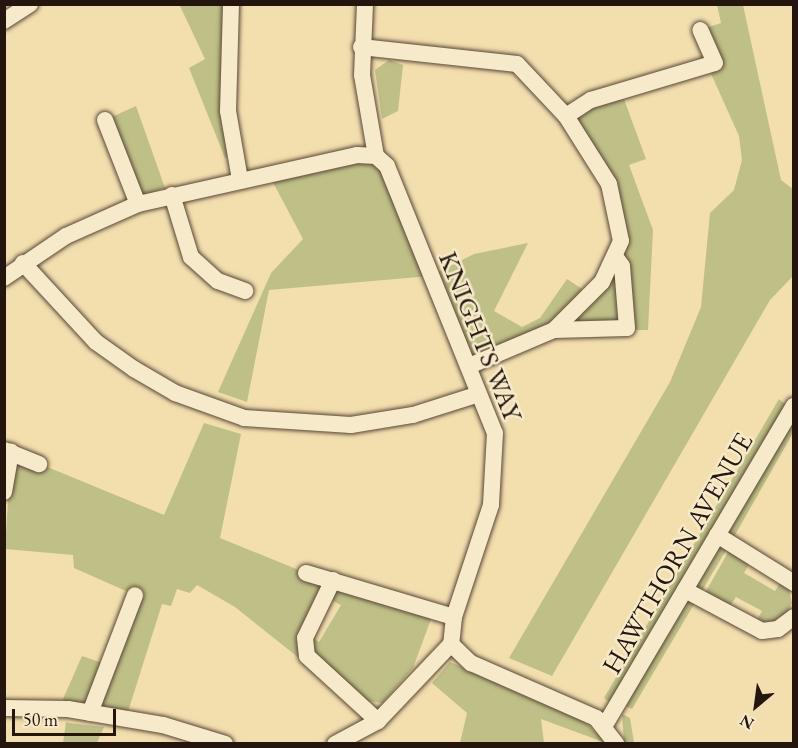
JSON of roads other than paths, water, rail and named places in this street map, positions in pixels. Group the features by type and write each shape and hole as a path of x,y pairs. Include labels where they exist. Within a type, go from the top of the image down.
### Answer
{"street":[{"path":"4,21 30,4"},
{"path":"231,4 228,111 240,180"},
{"name":"KNIGHTS WAY","path":"365,4 361,47 376,156 387,166 470,366 495,433 496,472 483,540 454,617 451,644"},
{"path":"566,116 591,100 715,63 700,30"},
{"path":"361,47 518,64 566,116 609,184 621,241 616,259 591,296 554,330 470,366"},
{"path":"105,120 138,204"},
{"path":"4,278 66,236 138,204 357,155 376,156"},
{"path":"172,195 191,257 218,281 245,291"},
{"path":"554,330 627,328 622,266 616,259"},
{"path":"23,263 96,342 134,369 175,393 244,418 351,425 413,415 479,394"},
{"name":"HAWTHORN AVENUE","path":"604,726 794,406"},
{"path":"4,492 8,451 39,464"},
{"path":"717,535 794,583"},
{"path":"306,573 454,617"},
{"path":"333,580 305,638 308,656 378,721"},
{"path":"685,590 762,631 778,629 794,617"},
{"path":"90,713 135,595"},
{"path":"335,744 360,739 451,644 471,663 585,712 604,726 616,744"},
{"path":"4,708 90,713 225,744"}]}
